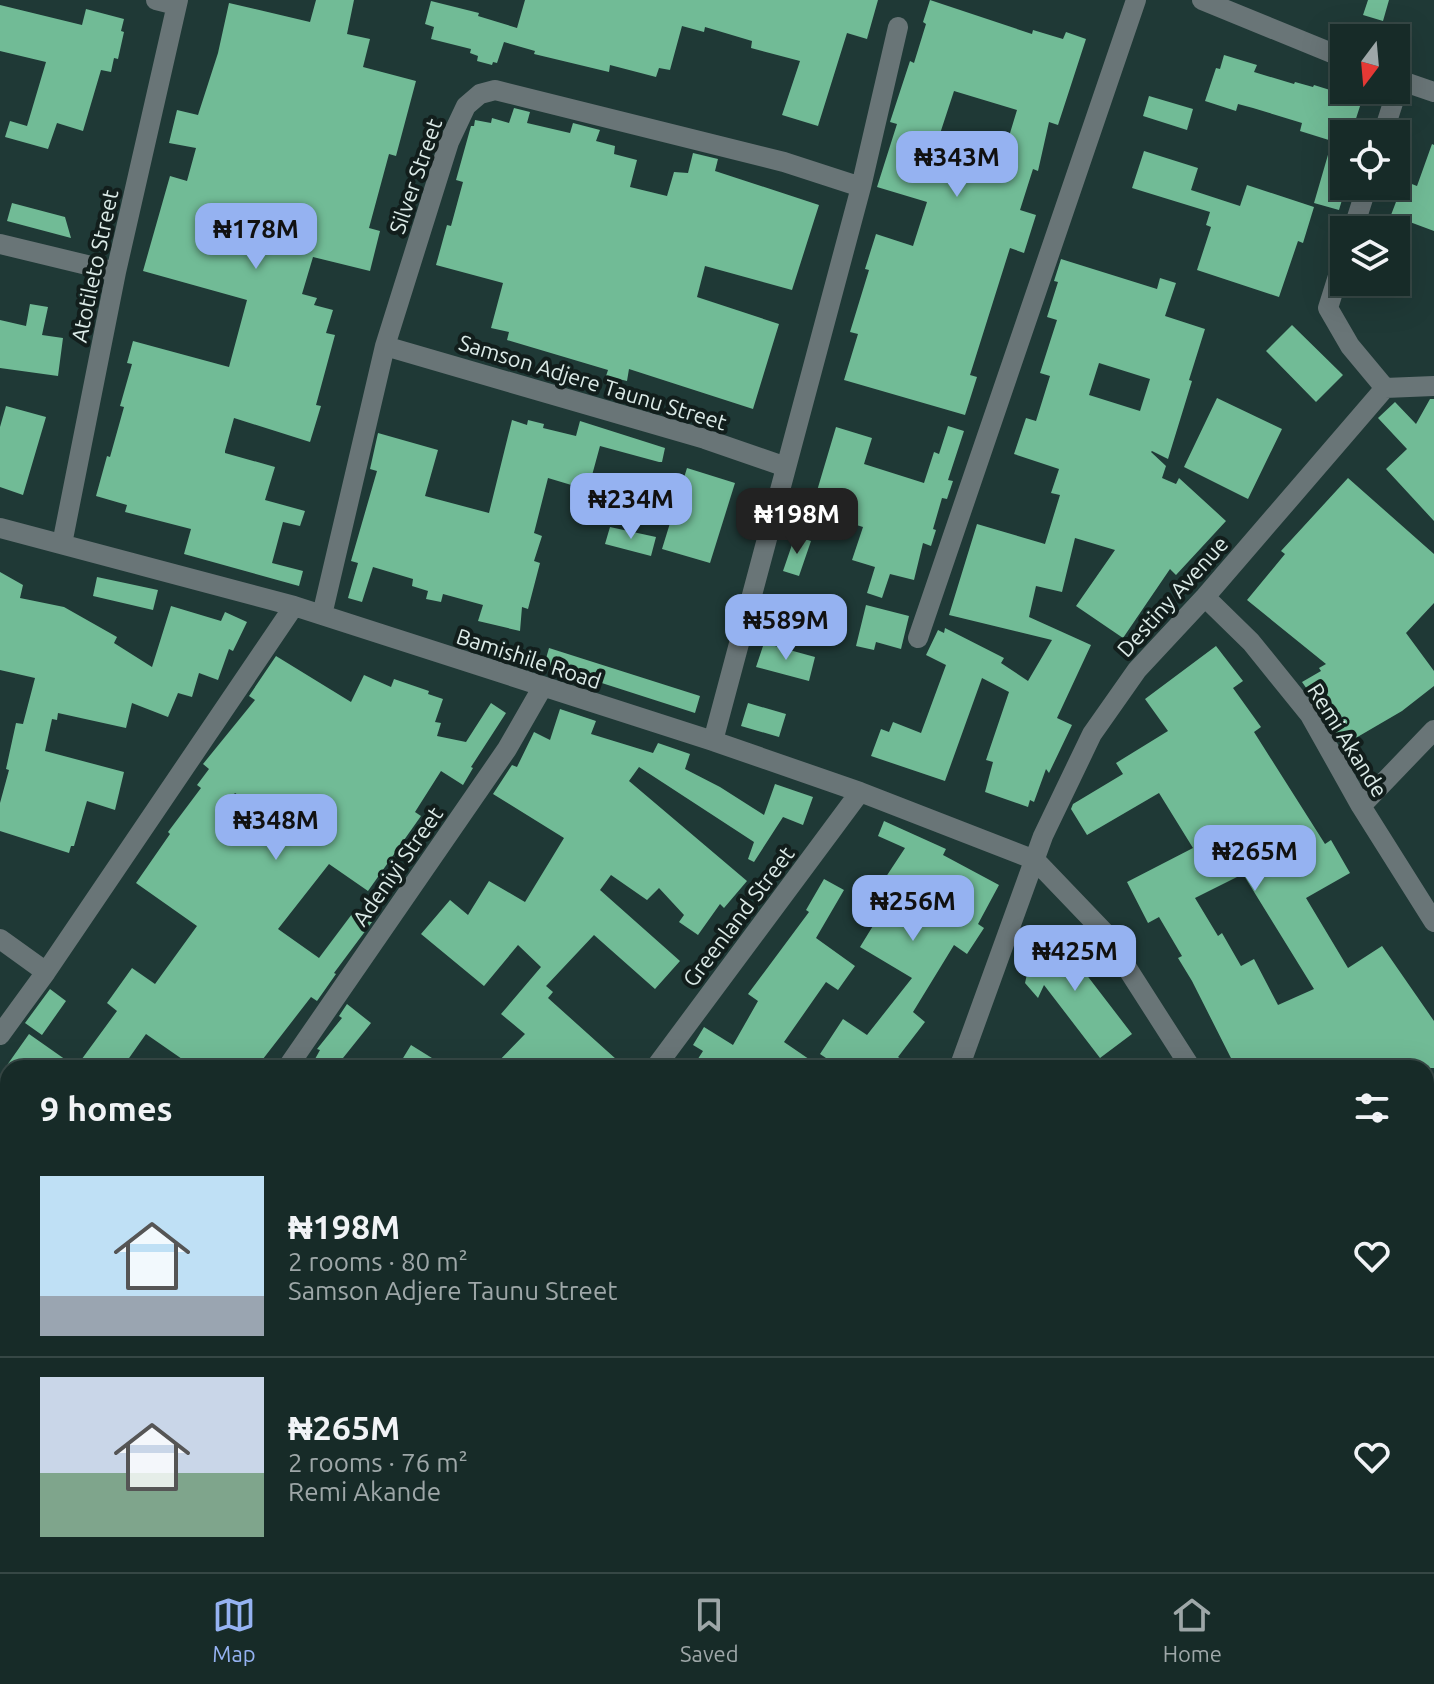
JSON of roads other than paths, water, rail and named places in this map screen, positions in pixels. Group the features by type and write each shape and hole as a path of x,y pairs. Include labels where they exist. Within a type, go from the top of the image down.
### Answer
{"street":[{"path":"918,638 1136,0"},
{"path":"1202,0 1330,52"},
{"name":"Atotileto Street","path":"62,544 170,2"},
{"path":"713,741 861,187 898,27"},
{"path":"1410,84 1434,92"},
{"name":"Silver Street","path":"322,615 385,346 449,142 466,106 480,94 495,90 784,162 861,187"},
{"path":"0,244 116,272"},
{"path":"1332,296 1328,308 1350,346 1385,388 1434,386"},
{"name":"Samson Adjere Taunu Street","path":"385,346 705,439 786,467"},
{"name":"Destiny Avenue","path":"962,1060 1043,836 1092,734 1137,670 1205,597 1385,388"},
{"name":"Bamishile Road","path":"0,528 294,606 713,741 860,792 1035,860"},
{"name":"Remi Akande","path":"1205,597 1251,642 1310,715 1361,806 1434,922"},
{"path":"0,1035 294,606"},
{"name":"Adeniyi Street","path":"293,1060 507,749 542,688"},
{"path":"1361,806 1434,730"},
{"name":"Greenland Street","path":"661,1060 860,792"},
{"path":"1035,860 1104,932 1186,1060"},
{"path":"0,939 46,972"}]}
